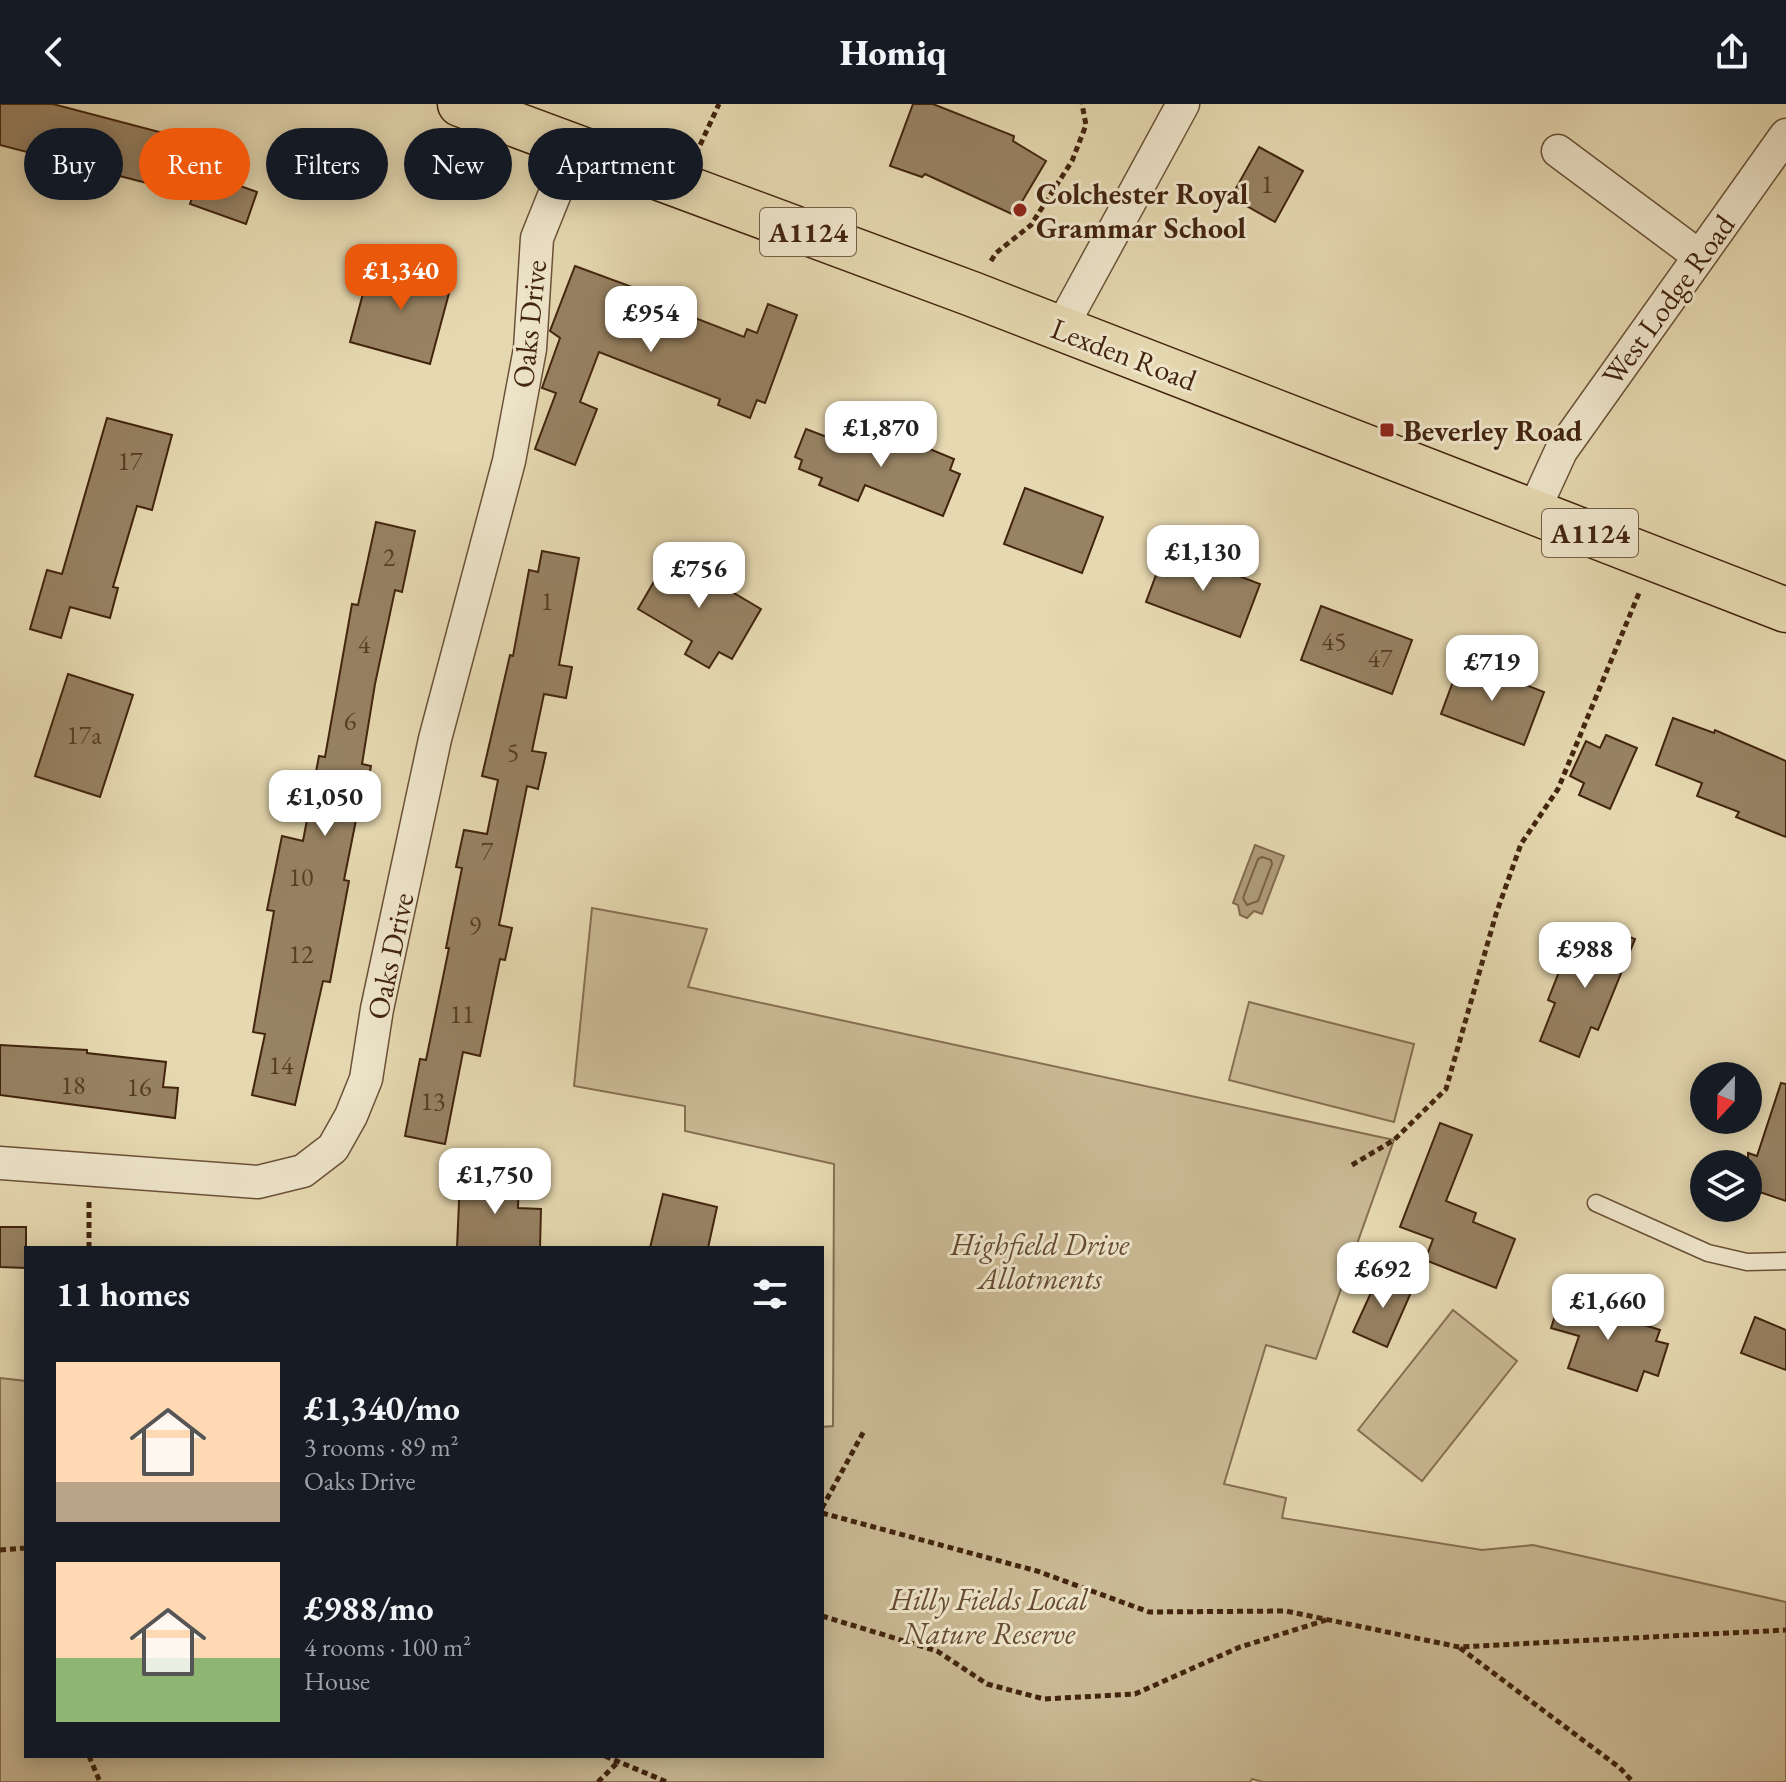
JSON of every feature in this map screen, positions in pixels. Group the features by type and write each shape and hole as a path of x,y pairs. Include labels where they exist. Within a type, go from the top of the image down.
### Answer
{"main road":[{"name":"Lexden Road","path":"460,104 528,129"},
{"name":"Lexden Road","path":"703,193 1534,510 1786,610"}],"street":[{"path":"1060,330 1183,104"},
{"name":"West Lodge Road","path":"1534,510 1561,451 1786,135"},
{"path":"1558,151 1699,256"},
{"name":"Oaks Drive","path":"0,1163 258,1182 303,1171 333,1148 351,1116 366,1079 377,1009 435,739 509,461 530,349 537,238 552,200"}],"lane":[{"path":"1596,1203 1708,1253 1747,1262 1786,1261"}],"path":[{"path":"703,139 719,104"},
{"path":"972,294 996,253 1031,225 1072,161 1086,125 1082,104"},
{"path":"1352,1165 1394,1140 1446,1089 1496,914 1521,844 1558,789 1612,663 1652,558"},
{"path":"89,1246 90,1172"},
{"path":"824,1507 864,1431"},
{"path":"824,1512 1037,1571 1149,1612 1286,1611 1459,1647 1786,1630"},
{"path":"0,1550 24,1548"},
{"path":"824,1617 937,1651 987,1684 1044,1699 1135,1694 1240,1647 1327,1620"},
{"path":"1459,1647 1620,1768 1633,1782"},
{"path":"90,1758 100,1782"},
{"path":"609,1758 667,1782"},
{"path":"598,1782 618,1762"}],"green space":[{"path":"592,908 707,929 688,987 1394,1140 1316,1359 1266,1345 1224,1484 1286,1498 1282,1518 1482,1550 1533,1545 1786,1602 1786,1782 1263,1782 1252,1779 1250,1782 0,1782 0,1378 24,1381 24,1758 824,1758 824,1427 833,1426 834,1164 685,1131 685,1106 574,1086"},
{"path":"1249,1002 1414,1044 1394,1122 1229,1080"},
{"path":"1453,1310 1517,1361 1422,1481 1358,1430"}],"water":[{"path":"1255,845 1284,856 1262,914 1254,911 1247,918 1240,915 1238,905 1233,903"}],"building":[{"path":"0,104 53,104 144,128 139,128 139,181 123,177 123,128 24,128 24,151 0,145"},
{"path":"913,104 933,104 1014,136 1013,141 1046,161 1014,215 925,174 922,177 890,166"},
{"path":"1259,147 1303,171 1275,222 1231,197"},
{"path":"250,190 257,192 246,224 190,204 191,200 250,200"},
{"path":"372,260 452,282 430,364 350,342"},
{"path":"575,266 635,288 633,294 744,337 747,329 757,333 768,304 797,315 765,403 757,400 750,418 718,405 720,399 599,352 580,402 597,409 575,465 535,449 556,393 542,388 560,338 550,331"},
{"path":"107,418 172,435 152,510 137,506 113,587 118,588 110,618 70,607 61,638 30,629 47,570 62,574"},
{"path":"806,429 850,446 854,435 879,445 884,430 954,459 950,470 960,474 943,516 865,485 858,501 819,485 822,478 799,469 802,460 795,457"},
{"path":"1025,488 1103,517 1082,573 1004,544"},
{"path":"376,522 415,531 402,592 395,590 375,684 362,764 371,766 366,791 362,790 344,880 349,881 330,982 323,981 295,1105 252,1095 265,1034 253,1032 274,911 267,910 282,836 303,841 319,756 325,757 352,604 358,605"},
{"path":"1166,548 1260,584 1240,637 1146,602"},
{"path":"673,549 703,567 700,573 761,609 732,659 719,652 709,668 685,654 692,641 638,609"},
{"path":"542,551 579,558 559,665 572,667 566,698 544,694 532,751 546,753 538,789 527,786 499,925 512,928 505,960 500,959 480,1056 463,1052 445,1144 405,1136 420,1059 426,1060 449,948 446,948 462,868 456,867 464,830 487,834 498,780 482,776 510,655 513,656 529,570 538,572"},
{"path":"1321,606 1412,640 1392,694 1301,660"},
{"path":"1461,660 1544,692 1524,745 1441,714"},
{"path":"68,674 133,695 100,797 35,776"},
{"path":"1673,718 1714,733 1715,730 1786,761 1786,837 1736,817 1739,812 1697,796 1702,783 1656,765"},
{"path":"1606,735 1637,748 1610,809 1579,795 1584,783 1570,776 1586,741 1600,748"},
{"path":"1603,927 1635,939 1598,1030 1591,1027 1579,1057 1540,1041 1555,1003 1548,1000 1571,941 1594,950"},
{"path":"0,1045 87,1050 87,1053 166,1062 163,1087 178,1088 175,1118 0,1095"},
{"path":"1781,1083 1786,1084 1786,1201 1762,1193 1762,1150 1759,1150"},
{"path":"1440,1123 1472,1135 1446,1201 1476,1213 1473,1222 1515,1239 1496,1288 1425,1260 1433,1239 1400,1227"},
{"path":"460,1178 519,1180 518,1208 541,1209 540,1246 457,1246"},
{"path":"663,1194 717,1207 708,1246 650,1246"},
{"path":"0,1227 26,1227 24,1268 0,1267"},
{"path":"1380,1273 1413,1288 1387,1347 1353,1332"},
{"path":"1565,1285 1591,1293 1587,1307 1660,1330 1656,1341 1668,1344 1658,1376 1644,1371 1637,1391 1568,1368 1579,1336 1551,1328"},
{"path":"1755,1317 1786,1330 1786,1370 1741,1353"}],"place":[{"name":"Colchester Royal Grammar School","path":"1020,210"},
{"name":"Beverley Road","path":"1387,430"}],"park label":[{"name":"Highfield Drive Allotments","path":"1040,1261"},
{"name":"Hilly Fields Local Nature Reserve","path":"989,1616"}]}
